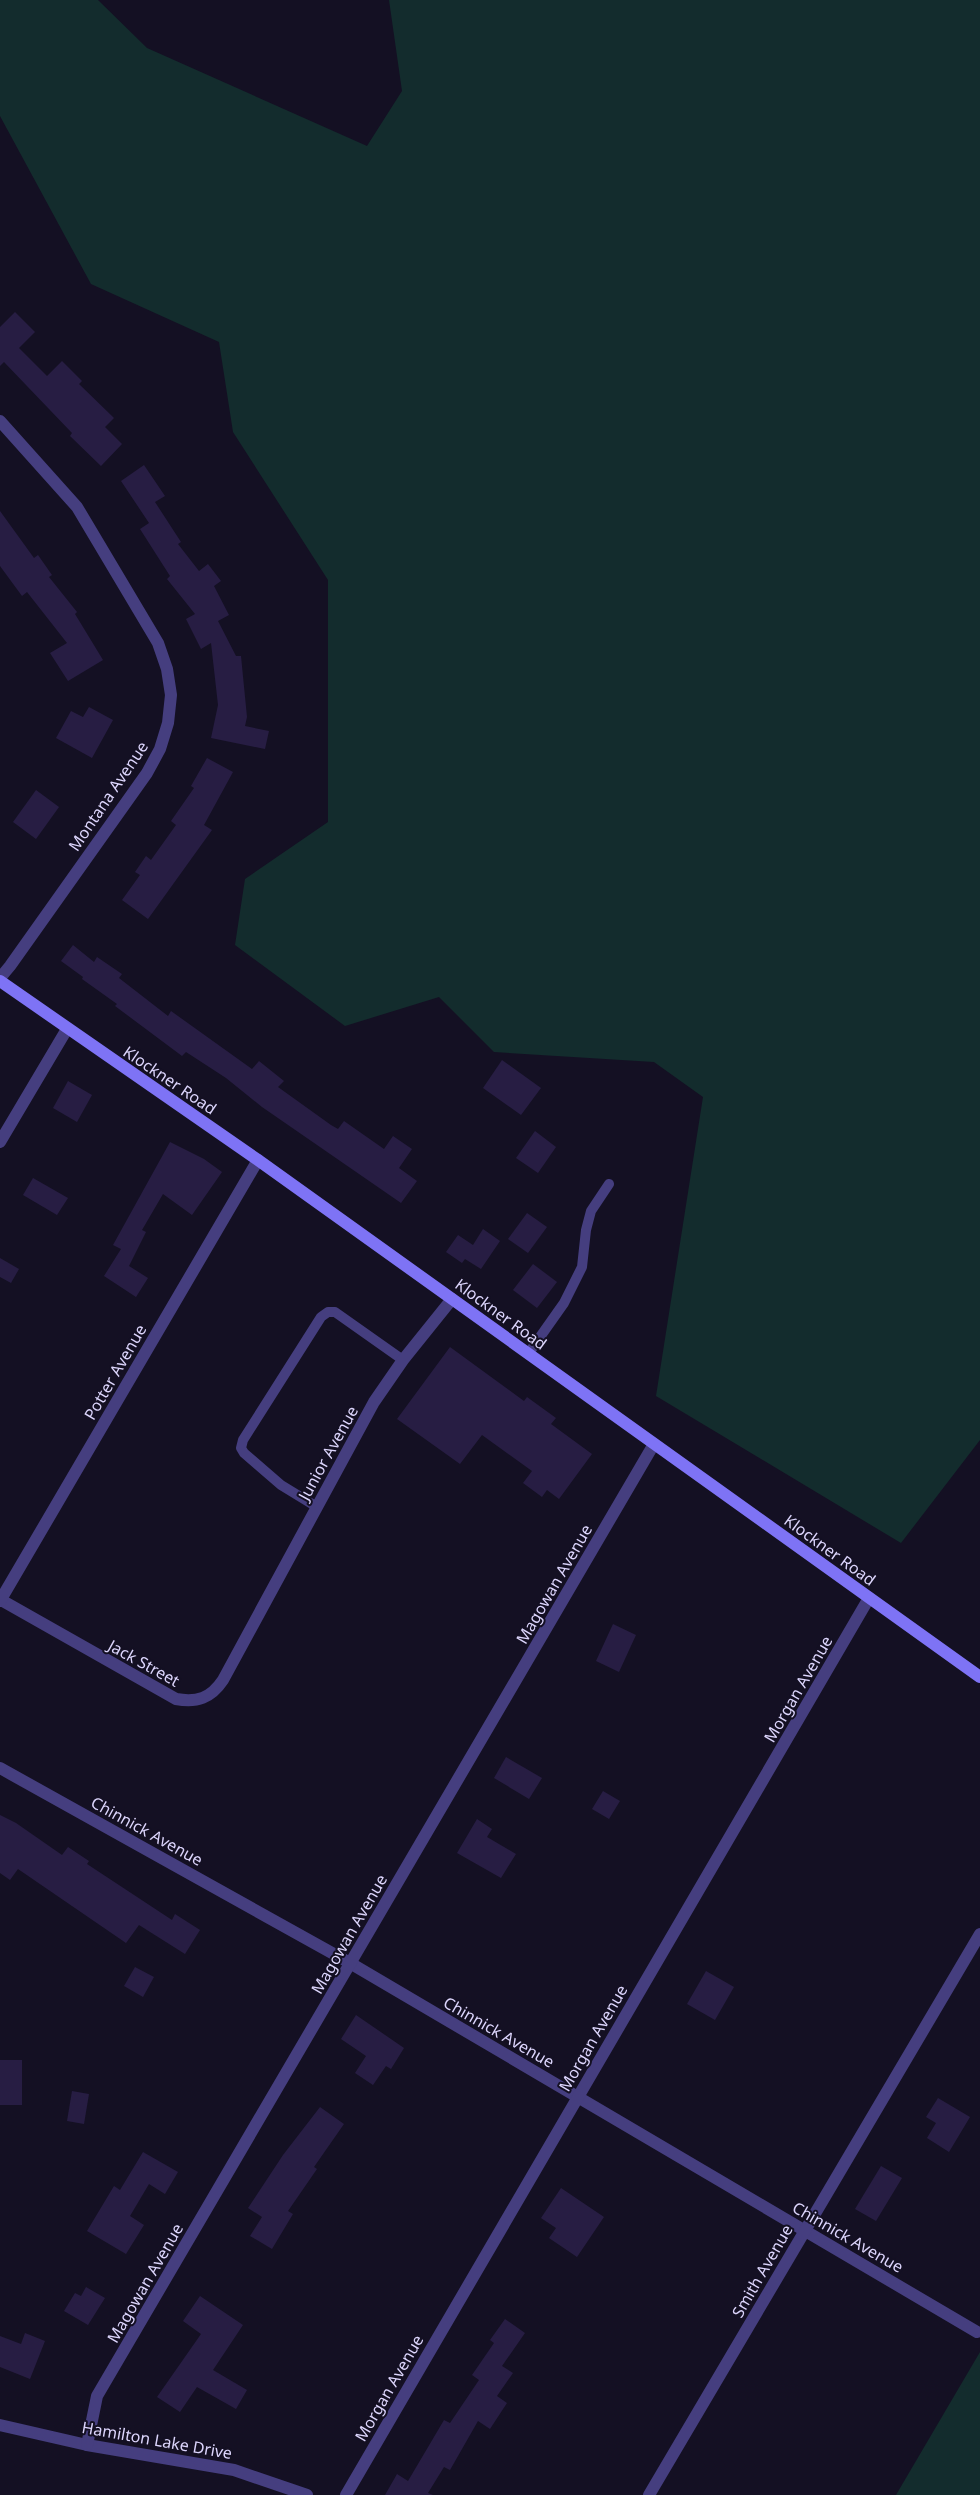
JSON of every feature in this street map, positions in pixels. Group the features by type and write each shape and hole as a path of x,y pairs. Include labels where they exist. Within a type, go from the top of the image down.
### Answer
{"main road":[{"name":"Klockner Road","path":"0,979 67,1029 258,1160 980,1677"}],"street":[{"name":"Montana Avenue","path":"0,421 77,507 158,642 167,668 171,695 168,722 160,749 147,772 0,979"},
{"path":"0,1142 67,1029"},
{"name":"Potter Avenue","path":"0,1601 258,1160"},
{"name":"Junior Avenue","path":"250,1632 374,1402 403,1360 452,1299"},
{"name":"Magowan Avenue","path":"87,2445 97,2396 654,1444"},
{"name":"Morgan Avenue","path":"346,2495 869,1598"},
{"name":"Jack Street","path":"0,1601 176,1699 190,1702 204,1698 216,1690 250,1632"},
{"name":"Chinnick Avenue","path":"0,1768 350,1964 578,2096 977,2332"},
{"name":"Smith Avenue","path":"649,2495 980,1934"},
{"name":"Hamilton Lake Drive","path":"0,2424 87,2445 234,2470 307,2495"}],"lane":[{"path":"528,1354 564,1303 582,1267 586,1230 591,1211 609,1184"},
{"path":"317,1507 281,1485 244,1453 241,1448 243,1440 321,1317 328,1312 335,1312 403,1360"}],"green space":[{"path":"0,0 98,0 147,48 367,146 402,91 389,0 980,0 980,1440 901,1543 656,1396 703,1097 654,1062 494,1052 439,997 345,1026 235,945 245,879 328,822 328,580 233,432 219,342 91,284 0,116"},
{"path":"980,2352 980,2495 896,2495"}],"building":[{"path":"15,312 35,332 19,348 47,376 62,361 82,381 79,384 114,418 105,427 122,444 101,466 70,436 72,433 4,362 0,366 0,327"},
{"path":"144,465 165,496 155,502 181,542 178,544 199,571 208,564 221,581 214,586 229,615 218,621 236,656 241,656 247,717 245,726 269,731 265,749 211,738 218,705 211,643 201,649 186,619 195,614 167,579 170,576 140,529 149,523 121,481"},
{"path":"0,511 34,558 38,555 52,575 49,577 77,612 75,614 103,660 68,681 50,653 67,643 27,592 22,596 0,566"},
{"path":"89,707 113,720 92,758 56,738 71,711 83,717"},
{"path":"207,758 233,772 204,825 212,830 148,919 122,900 140,875 135,872 146,856 151,860 176,825 171,821 194,788 191,786"},
{"path":"36,790 59,807 36,839 13,822"},
{"path":"73,945 94,962 97,957 122,974 119,978 168,1016 171,1011 252,1069 259,1061 284,1081 278,1087 331,1125 338,1129 344,1121 384,1149 393,1136 412,1149 399,1168 417,1181 401,1203 262,1107 226,1078 186,1052 182,1056 115,1006 117,1004 61,961"},
{"path":"502,1060 541,1088 521,1115 483,1088"},
{"path":"68,1081 92,1095 77,1122 53,1108"},
{"path":"535,1131 556,1147 538,1173 516,1158"},
{"path":"170,1142 204,1159 222,1172 192,1215 163,1194 142,1230 146,1232 129,1266 148,1278 136,1297 104,1276 121,1249 113,1245"},
{"path":"33,1178 68,1198 57,1215 23,1195"},
{"path":"527,1213 547,1227 528,1253 508,1239"},
{"path":"483,1229 500,1241 481,1269 465,1259 462,1263 446,1252 458,1235 473,1245"},
{"path":"0,1258 19,1269 11,1283 0,1277"},
{"path":"533,1264 557,1282 537,1308 513,1290"},
{"path":"450,1347 524,1401 527,1397 556,1418 551,1424 592,1454 559,1499 547,1490 542,1497 523,1483 532,1471 482,1435 460,1464 397,1419"},
{"path":"613,1624 636,1635 619,1672 596,1661"},
{"path":"506,1757 542,1778 529,1799 494,1778"},
{"path":"603,1791 620,1801 609,1819 592,1809"},
{"path":"0,1815 16,1823 62,1855 68,1847 89,1861 87,1864 172,1920 175,1914 200,1930 185,1954 139,1925 126,1943 18,1869 10,1880 0,1873"},
{"path":"477,1819 492,1829 487,1837 516,1854 501,1878 457,1853"},
{"path":"135,1967 154,1977 143,1997 124,1986"},
{"path":"706,1971 734,1987 715,2020 687,2004"},
{"path":"356,2015 404,2048 391,2069 386,2066 373,2085 355,2073 366,2056 341,2039"},
{"path":"0,2060 22,2060 22,2105 0,2105"},
{"path":"72,2091 89,2094 84,2124 67,2121"},
{"path":"938,2098 970,2117 949,2152 927,2138 936,2123 926,2117"},
{"path":"320,2107 344,2124 314,2167 317,2169 288,2211 293,2214 272,2249 250,2236 262,2217 248,2208 283,2155"},
{"path":"143,2152 178,2172 165,2194 149,2184 130,2216 144,2225 126,2254 87,2231 114,2186 120,2190"},
{"path":"881,2166 902,2178 876,2221 855,2209"},
{"path":"561,2188 604,2217 577,2257 549,2238 556,2228 541,2218"},
{"path":"86,2287 105,2298 88,2325 64,2311 75,2293 81,2296"},
{"path":"200,2296 243,2325 213,2370 247,2390 236,2409 197,2387 180,2412 157,2397 201,2334 183,2321"},
{"path":"505,2319 525,2333 502,2366 513,2373 497,2396 507,2403 490,2429 478,2421 450,2470 444,2467 428,2493 433,2495 385,2495 397,2474 408,2481 444,2420 450,2423 479,2380 472,2375 494,2343 490,2340"},
{"path":"25,2333 45,2341 30,2379 0,2367 0,2336 21,2344"}]}
